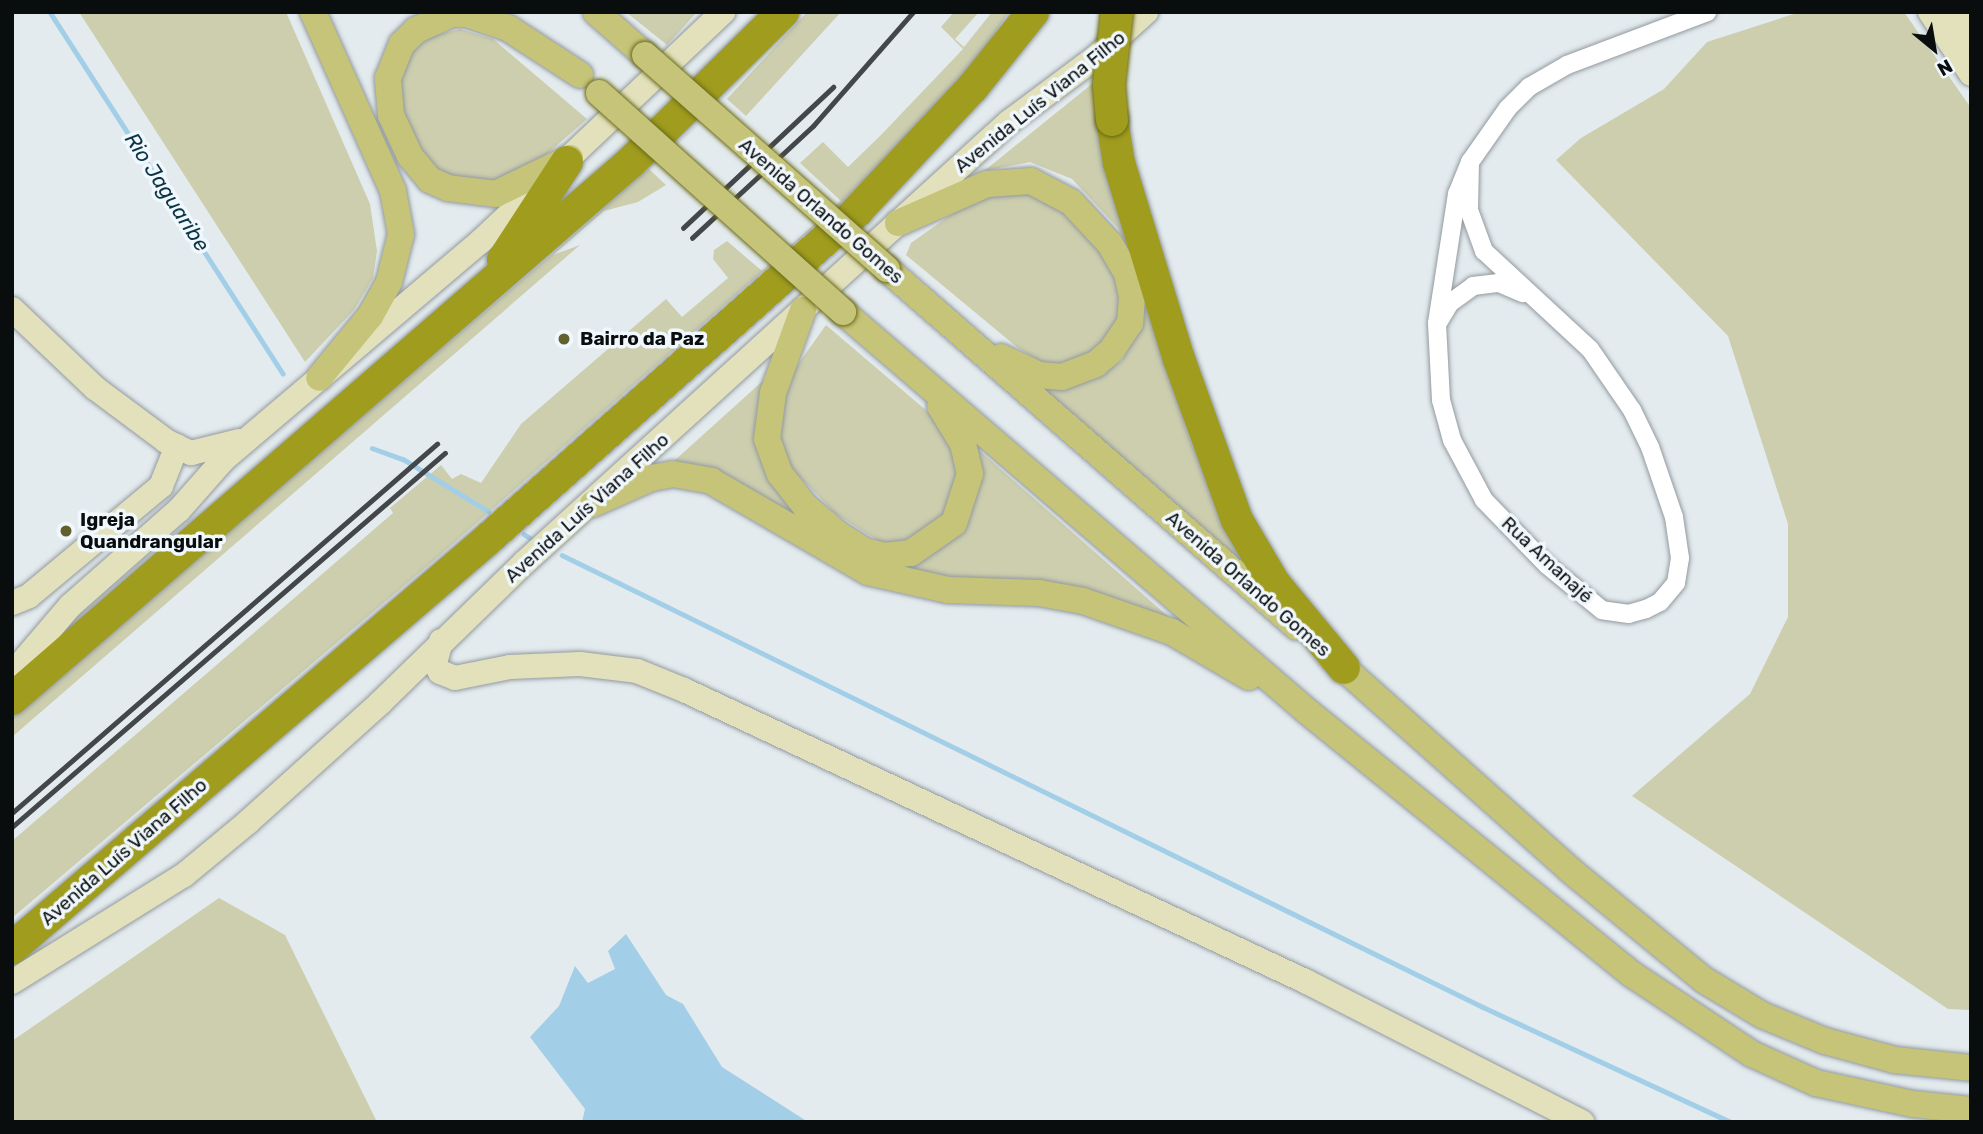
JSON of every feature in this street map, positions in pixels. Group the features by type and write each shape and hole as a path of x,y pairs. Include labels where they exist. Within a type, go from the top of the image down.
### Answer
{"highway":[{"path":"12,699 631,162 783,12"},
{"name":"Avenida Luís Viana Filho","path":"12,948 487,540 857,211 965,96 1034,12"},
{"path":"1117,12 1109,84 1112,120 1119,163 1167,322 1237,520 1274,583 1344,668"},
{"path":"483,291 570,159"}],"main road":[{"path":"313,12 393,191 401,234 396,267 377,304 319,378"},
{"path":"514,12 599,93 912,372 1308,712 1633,975 1752,1054 1816,1083 1913,1104 1971,1110"},
{"name":"Avenida Orlando Gomes","path":"596,12 613,22 645,55 887,270 1344,668 1570,870 1704,980 1762,1015 1825,1041 1895,1060 1960,1067"},
{"path":"12,674 70,606 179,510 200,485 249,438 570,159 723,12"},
{"name":"Avenida Luís Viana Filho","path":"12,982 184,875 307,772 524,563 590,506 1009,121 1095,58 1146,12"},
{"path":"1930,12 1971,74"},
{"path":"1955,12 1971,37"},
{"path":"570,159 521,186 496,194 448,188 430,180 410,156 391,115 388,78 402,44 416,30 452,14 466,14 508,28 580,75"},
{"path":"898,223 987,184 1031,181 1071,202 1110,244 1127,272 1132,297 1129,323 1112,350 1096,364 1062,377 1039,375 1017,366 946,322"},
{"path":"12,309 95,388 184,449 200,485"},
{"path":"803,310 767,416 772,458 805,506 838,534 864,551 886,556 911,553 954,523 970,474 963,444 948,416 912,372"},
{"path":"12,603 29,596 161,486 184,449 249,438"},
{"path":"590,506 651,478 673,474 711,481 868,572 948,590 1039,593 1124,612 1172,632 1308,712"},
{"path":"441,641 435,663 440,672 455,678 510,667 580,664 637,671 684,690 1295,976 1582,1122"}],"street":[{"name":"Rua Amanajé","path":"1470,162 1469,210 1477,239 1495,263 1543,303 1590,349 1632,410 1665,486 1678,538 1679,568 1670,592 1646,609 1629,614 1602,610 1547,565 1484,500 1448,426 1441,400 1437,324 1452,213 1470,162 1508,107 1547,75 1707,12"},
{"name":"Rua Amanajé","path":"1437,324 1458,296 1486,283 1508,286 1543,303"}],"green space":[{"path":"79,12 286,12 370,204 377,251 373,278 354,310 305,362"},
{"path":"626,12 697,12 667,45"},
{"path":"807,12 841,12 746,116 727,99"},
{"path":"954,12 979,12 955,39 964,47 992,12 1009,12 980,55 931,111 844,200 438,557 12,918 12,841 393,513 390,508 441,465 452,479 461,474 481,483 521,424 666,299 682,317 728,278 713,259 714,250 727,241 762,271 841,201 800,163 823,142 848,167 881,135 963,49 941,27"},
{"path":"1800,12 1904,12 1971,108 1971,1010 1948,1009 1632,796 1750,694 1788,617 1788,524 1728,336 1556,160 1581,138 1664,89 1707,42"},
{"path":"460,29 493,39 587,119 540,160 485,189 458,186 412,150 393,85 406,56 431,36"},
{"path":"1098,79 1186,429 1206,481 1264,584 1036,386 1103,373 1122,361 1144,318 1138,268 1118,228 1072,179 1030,162 984,171"},
{"path":"727,99 649,169 666,185 638,202 604,211 553,255 580,245 12,737 12,717 550,256"},
{"path":"1033,192 1070,213 1098,244 1116,280 1123,310 1113,337 1072,365 1043,363 1018,348 906,255 911,243 963,206 997,194"},
{"path":"826,325 934,417 953,448 960,478 953,507 930,531 901,542 880,542 836,514 784,461 776,432 791,374"},
{"path":"777,368 762,409 758,435 765,464 779,487 820,528 851,550 890,562 916,557 944,541 971,508 976,484 972,444 1188,634 1154,616 1091,596 1012,583 946,580 876,566 847,554 735,483 701,470 663,471"},
{"path":"219,898 285,935 377,1122 12,1122 12,1041"}],"water":[{"path":"626,934 666,995 683,1004 722,1067 808,1122 582,1122 585,1109 530,1037 559,1006 575,966 588,983 615,969 608,951"}],"waterway":[{"name":"Rio Jaguaribe","path":"50,12 283,373"},
{"path":"372,448 403,459 488,511"},
{"path":"524,534 533,540"},
{"path":"562,555 1483,1007 1731,1122"}],"railway":[{"path":"692,238 813,126 913,12"},
{"path":"683,228 833,87"},
{"path":"12,813 437,444"},
{"path":"12,827 445,453"}],"place":[{"name":"Bairro da Paz","path":"564,339"},
{"name":"Igreja Quandrangular","path":"66,531"}]}
